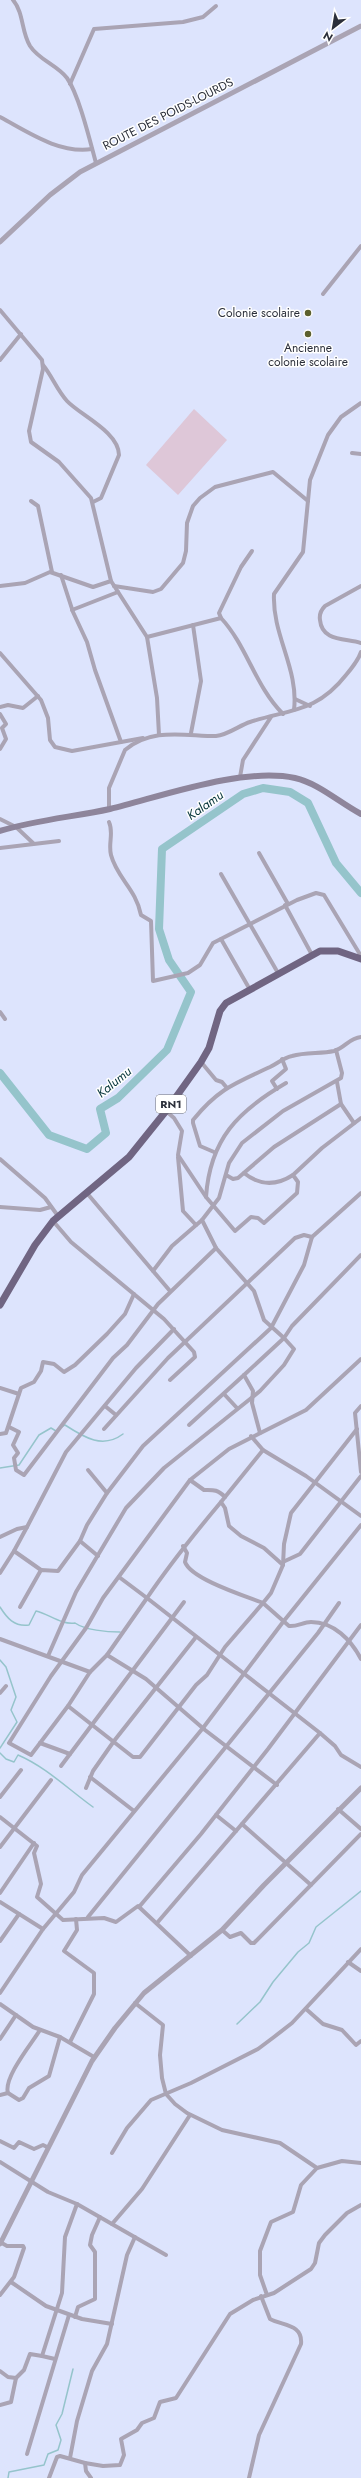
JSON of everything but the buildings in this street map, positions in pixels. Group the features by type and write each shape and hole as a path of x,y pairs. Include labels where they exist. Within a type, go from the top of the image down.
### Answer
{"highway":[{"name":"RN1","path":"0,1305 35,1246 55,1219 129,1157 166,1111 201,1062 209,1048 222,1006 249,988 312,953 327,950 348,953 361,959"}],"main road":[{"path":"0,831 109,809 240,777 273,774 296,778 310,784 361,814"}],"street":[{"path":"16,1 25,35 33,50 61,72 70,84 96,163"},
{"path":"70,84 94,29 97,27 183,22 203,16 216,6"},
{"name":"ROUTE DES POIDS-LOURDS","path":"0,242 50,195 80,172 361,26"},
{"path":"0,117 64,148 76,151 92,149"},
{"path":"323,294 361,246"},
{"path":"0,310 42,360 43,364 66,400 110,435 118,450 118,455 101,498 93,502"},
{"path":"0,360 21,334"},
{"path":"43,364 29,438 33,445 59,462 93,502 111,581 148,638 157,698 159,735"},
{"path":"294,710 296,699 290,664 277,626 274,596 303,552 310,480 328,435 341,417 361,403"},
{"path":"352,453 361,454"},
{"path":"114,586 153,592 167,583 185,558 187,523 193,506 215,487 273,472 308,501"},
{"path":"31,501 38,506 52,572"},
{"path":"252,551 227,593 219,612 221,618 240,642 270,700 283,714"},
{"path":"0,586 25,583 46,572 52,572 93,587 111,581"},
{"path":"61,575 72,610 87,642 95,670 121,742"},
{"path":"361,586 325,606 321,610 320,618 323,629 330,636 361,643"},
{"path":"72,610 118,592"},
{"path":"148,638 221,618"},
{"path":"191,733 201,681 193,625"},
{"path":"0,653 38,696 48,718 50,740 55,747 72,751 159,735 191,733 220,735 245,724 310,706 335,689 357,662 361,652"},
{"path":"0,707 8,705 23,708 38,696"},
{"path":"296,699 310,706"},
{"path":"0,714 6,724 2,728 6,739 0,749"},
{"path":"240,777 244,760 271,717"},
{"path":"109,809 109,788 125,750 149,737"},
{"path":"0,819 16,827 33,843"},
{"path":"109,822 112,832 109,840 111,852 118,872 129,885 138,902 141,915 151,921 152,981 172,978 188,973 199,967 212,945 221,939 287,905 316,893 322,893 361,956"},
{"path":"0,848 59,841"},
{"path":"259,853 312,953"},
{"path":"221,874 278,973"},
{"path":"221,939 249,988"},
{"path":"0,1012 5,1019"},
{"path":"214,1152 200,1146 193,1121 209,1102 227,1088 282,1059 296,1054 336,1050 351,1039 361,1037"},
{"path":"154,1270 172,1246 202,1220 213,1207 219,1198 234,1153 253,1134 283,1111 337,1082 341,1078 342,1073 336,1050"},
{"path":"277,1089 272,1081 286,1069 282,1059"},
{"path":"201,1062 216,1080 222,1082 227,1088"},
{"path":"337,1082 341,1104 354,1123"},
{"path":"206,1197 208,1175 214,1152 233,1123 286,1083"},
{"path":"226,1175 236,1179 274,1147 341,1104"},
{"path":"166,1111 174,1118 182,1131 178,1155 183,1211 196,1225"},
{"path":"244,1173 255,1181 281,1183 293,1175 322,1148 361,1118"},
{"path":"178,1155 213,1207 233,1230 251,1217 265,1222 297,1193 298,1182 293,1175"},
{"path":"0,1159 45,1198 51,1207 55,1219 71,1242 153,1310 174,1329 194,1352 195,1357 170,1380"},
{"path":"86,1192 154,1270 170,1291"},
{"path":"14,1551 41,1570 58,1571 80,1541 87,1525 107,1493 143,1446 271,1328 304,1265 312,1237 361,1193"},
{"path":"0,1207 40,1210 51,1207"},
{"path":"48,1656 76,1592 123,1512 144,1488 184,1450 253,1396 282,1368 293,1351 294,1347 271,1328 262,1318 256,1294 249,1284 216,1248 202,1220"},
{"path":"104,1429 185,1343 249,1284 295,1238 304,1235 312,1237"},
{"path":"9,1427 19,1432 13,1445 18,1453 14,1457 16,1468 24,1475 113,1358 127,1346 153,1310 170,1291 216,1248"},
{"path":"189,1425 284,1338 295,1322 316,1304 361,1255"},
{"path":"0,1434 5,1434 9,1427 19,1394 23,1387 34,1382 41,1371 43,1362 54,1364 64,1372 75,1365 125,1314 134,1294"},
{"path":"0,1574 27,1527 54,1472 80,1435 136,1368 174,1329"},
{"path":"263,1450 193,1538 183,1546 107,1655 90,1672 68,1706 40,1743 29,1755 9,1742 61,1661 86,1628 119,1577 190,1480 211,1462 251,1436 306,1410 361,1359"},
{"path":"244,1375 253,1391 254,1415 260,1433"},
{"path":"0,1389 19,1394"},
{"path":"224,1394 237,1408"},
{"path":"105,1406 116,1415"},
{"path":"361,1406 355,1413 358,1429 361,1472"},
{"path":"68,1706 92,1723 133,1757 140,1757 178,1707 207,1675 219,1656 271,1593 284,1563 284,1544 291,1513 358,1429"},
{"path":"251,1436 263,1450 315,1482 361,1516"},
{"path":"88,1470 107,1493"},
{"path":"284,1563 300,1554 361,1476"},
{"path":"190,1480 204,1490 216,1490 225,1497"},
{"path":"221,1502 225,1508 229,1526 241,1536 264,1548 284,1563"},
{"path":"1,1991 43,1929 74,1892 82,1875 203,1728 283,1622 361,1525"},
{"path":"0,1537 18,1528 27,1527"},
{"path":"80,1541 98,1556"},
{"path":"183,1546 187,1553 185,1562 189,1570 263,1603 283,1622 292,1626 309,1622 324,1624 349,1640 361,1659"},
{"path":"20,1607 41,1570"},
{"path":"119,1577 267,1694 320,1733 335,1746 341,1755 361,1767"},
{"path":"61,1766 184,1602"},
{"path":"88,1917 324,1624 338,1603"},
{"path":"0,1817 34,1843 37,1847 34,1853 36,1870 40,1884 37,1897 64,1921 88,1917 104,1918 116,1922 136,1906 139,1907 216,1815 295,1715 361,1625"},
{"path":"86,1788 90,1777 114,1741 156,1690 196,1637"},
{"path":"0,1639 90,1672"},
{"path":"107,1655 132,1670 203,1728 277,1785"},
{"path":"0,1693 6,1686"},
{"path":"157,1923 277,1785 320,1733"},
{"path":"40,1743 70,1754"},
{"path":"0,1797 21,1770"},
{"path":"90,1777 134,1811"},
{"path":"0,1847 51,1780"},
{"path":"0,2295 11,2282 24,2246 8,2246 0,2243 47,2147 94,2057 135,2003 222,1930 338,1809 361,1788"},
{"path":"338,1809 361,1829"},
{"path":"216,1815 236,1831"},
{"path":"242,1824 311,1885"},
{"path":"222,1930 230,1937 240,1933 251,1943 254,1943 361,1834"},
{"path":"0,1893 34,1843"},
{"path":"0,1902 43,1929"},
{"path":"139,1907 191,1956"},
{"path":"0,1942 19,1914"},
{"path":"70,2042 95,1992 94,1973 64,1951 78,1929 76,1920"},
{"path":"112,2153 143,2107 151,2100 258,2049 292,2023 361,1948"},
{"path":"348,1962 361,1971"},
{"path":"135,2003 163,2025 160,2055 162,2078 166,2094 190,2115 223,2131 280,2143 317,2168"},
{"path":"0,2004 40,2030 70,2042 94,2057"},
{"path":"306,2008 323,2024 342,2030 356,2045 361,2041"},
{"path":"0,2039 16,2015"},
{"path":"8,2093 7,2090 13,2072 40,2030"},
{"path":"0,2094 8,2093 21,2100 29,2088 47,2079 60,2037"},
{"path":"112,2224 142,2189 190,2115"},
{"path":"0,2141 12,2148 19,2142 34,2149 43,2145 47,2147"},
{"path":"267,2295 260,2275 259,2256 268,2226 274,2219 293,2212 301,2185 317,2168 342,2161 361,2163"},
{"path":"0,2162 31,2182 63,2199 77,2204 166,2255"},
{"path":"42,2356 62,2293 65,2237 77,2204"},
{"path":"49,2478 58,2456 103,2466 120,2464 124,2455 122,2438 137,2430 146,2420 154,2418 160,2402 176,2398 230,2314 261,2296 267,2295 311,2269 316,2263 319,2243 325,2235 347,2213 361,2205"},
{"path":"75,2317 78,2306 95,2299 95,2252 90,2245 92,2235 100,2217"},
{"path":"70,2458 72,2438 86,2390 94,2367 105,2347 112,2324 127,2255 135,2237"},
{"path":"11,2282 41,2304 57,2311 75,2317 112,2324"},
{"path":"249,2478 259,2435 284,2385 301,2344 301,2337 296,2329 269,2318 261,2296"},
{"path":"27,2454 69,2315"},
{"path":"0,2405 11,2402 16,2378 24,2370 30,2354 55,2359"},
{"path":"0,2371 8,2377 16,2378"},
{"path":"85,2463 86,2471 90,2478"}],"shaded area":[{"path":"194,409 227,440 178,495 146,465"}],"waterway":[{"name":"Kalamu","path":"0,1073 49,1135 87,1149 106,1133 100,1109 118,1098 167,1050 191,992 169,960 159,929 162,849 243,794 263,788 290,792 308,803 336,863 361,893"},
{"path":"62,1427 65,1425 87,1438 101,1441 108,1441 123,1434"},
{"path":"0,1468 19,1465 39,1435 51,1428 56,1431"},
{"path":"0,1607 8,1618 19,1625 29,1625 36,1611 60,1621 75,1623 90,1629 120,1632"},
{"path":"0,1660 6,1667 16,1697 11,1710 17,1722 0,1748"},
{"path":"0,1753 6,1759 14,1762 18,1755 28,1760 47,1772 93,1807"},
{"path":"237,2024 260,2002 273,1982 298,1952 309,1943 316,1927 361,1891"},
{"path":"8,2478 9,2472 44,2465 48,2454 58,2450 61,2440 56,2425 62,2414 73,2369"}],"place":[{"name":"Colonie scolaire","path":"308,313"},
{"name":"Ancienne colonie scolaire","path":"308,334"}],"water label":[{"name":"Kalumu","path":"114,1082"}]}
